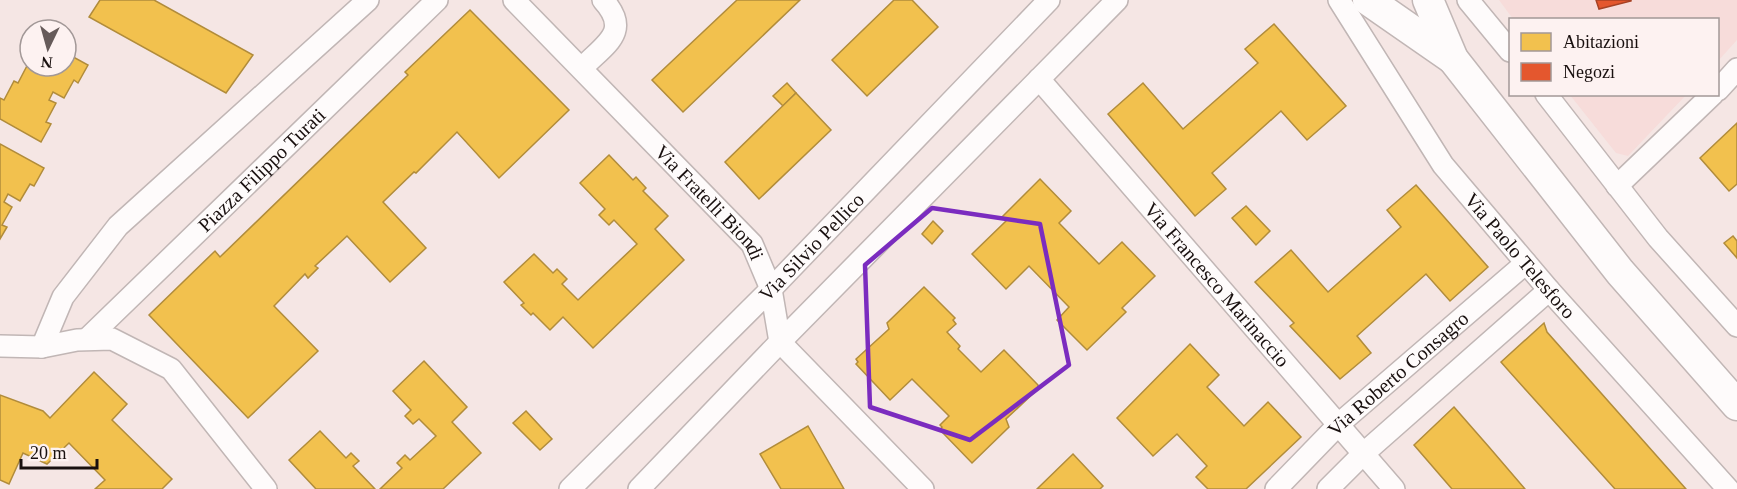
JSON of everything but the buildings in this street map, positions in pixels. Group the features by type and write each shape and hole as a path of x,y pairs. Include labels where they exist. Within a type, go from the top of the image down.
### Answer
{"street":[{"path":"42,347 63,297 118,226 368,0"},
{"name":"Piazza Filippo Turati","path":"87,339 437,0"},
{"name":"Via Fratelli Biondi","path":"514,0 752,244 771,289 780,342"},
{"path":"582,68 613,35 618,24 615,13 603,0"},
{"name":"Via Silvio Pellico","path":"570,489 771,289 1050,0"},
{"path":"639,489 780,342 1117,0"},
{"name":"Via Paolo Telesforo","path":"1339,0 1443,165 1549,290 1728,489"},
{"path":"1368,0 1453,59"},
{"path":"1428,0 1453,59 1620,272 1737,405"},
{"path":"1468,0 1509,50"},
{"path":"1719,89 1737,69"},
{"name":"Via Francesco Marinaccio","path":"1039,79 1340,423 1363,454 1394,489"},
{"path":"1548,96 1658,238 1737,326"},
{"path":"1617,186 1711,96"},
{"name":"Via Roberto Consagro","path":"1276,489 1340,423 1526,263"},
{"name":"Via Roberto Consagro","path":"1328,489 1363,454 1549,290"},
{"path":"0,346 42,347 87,339 112,339 171,369 266,489"},
{"path":"780,342 923,489"}],"highlighted area":[{"path":"932,208 1040,224 1069,365 970,440 870,407 865,265"}],"shaded area":[{"path":"1499,0 1737,0 1737,40 1719,60 1719,18 1512,18"},
{"path":"1571,96 1685,96 1628,156 1616,153"}]}
